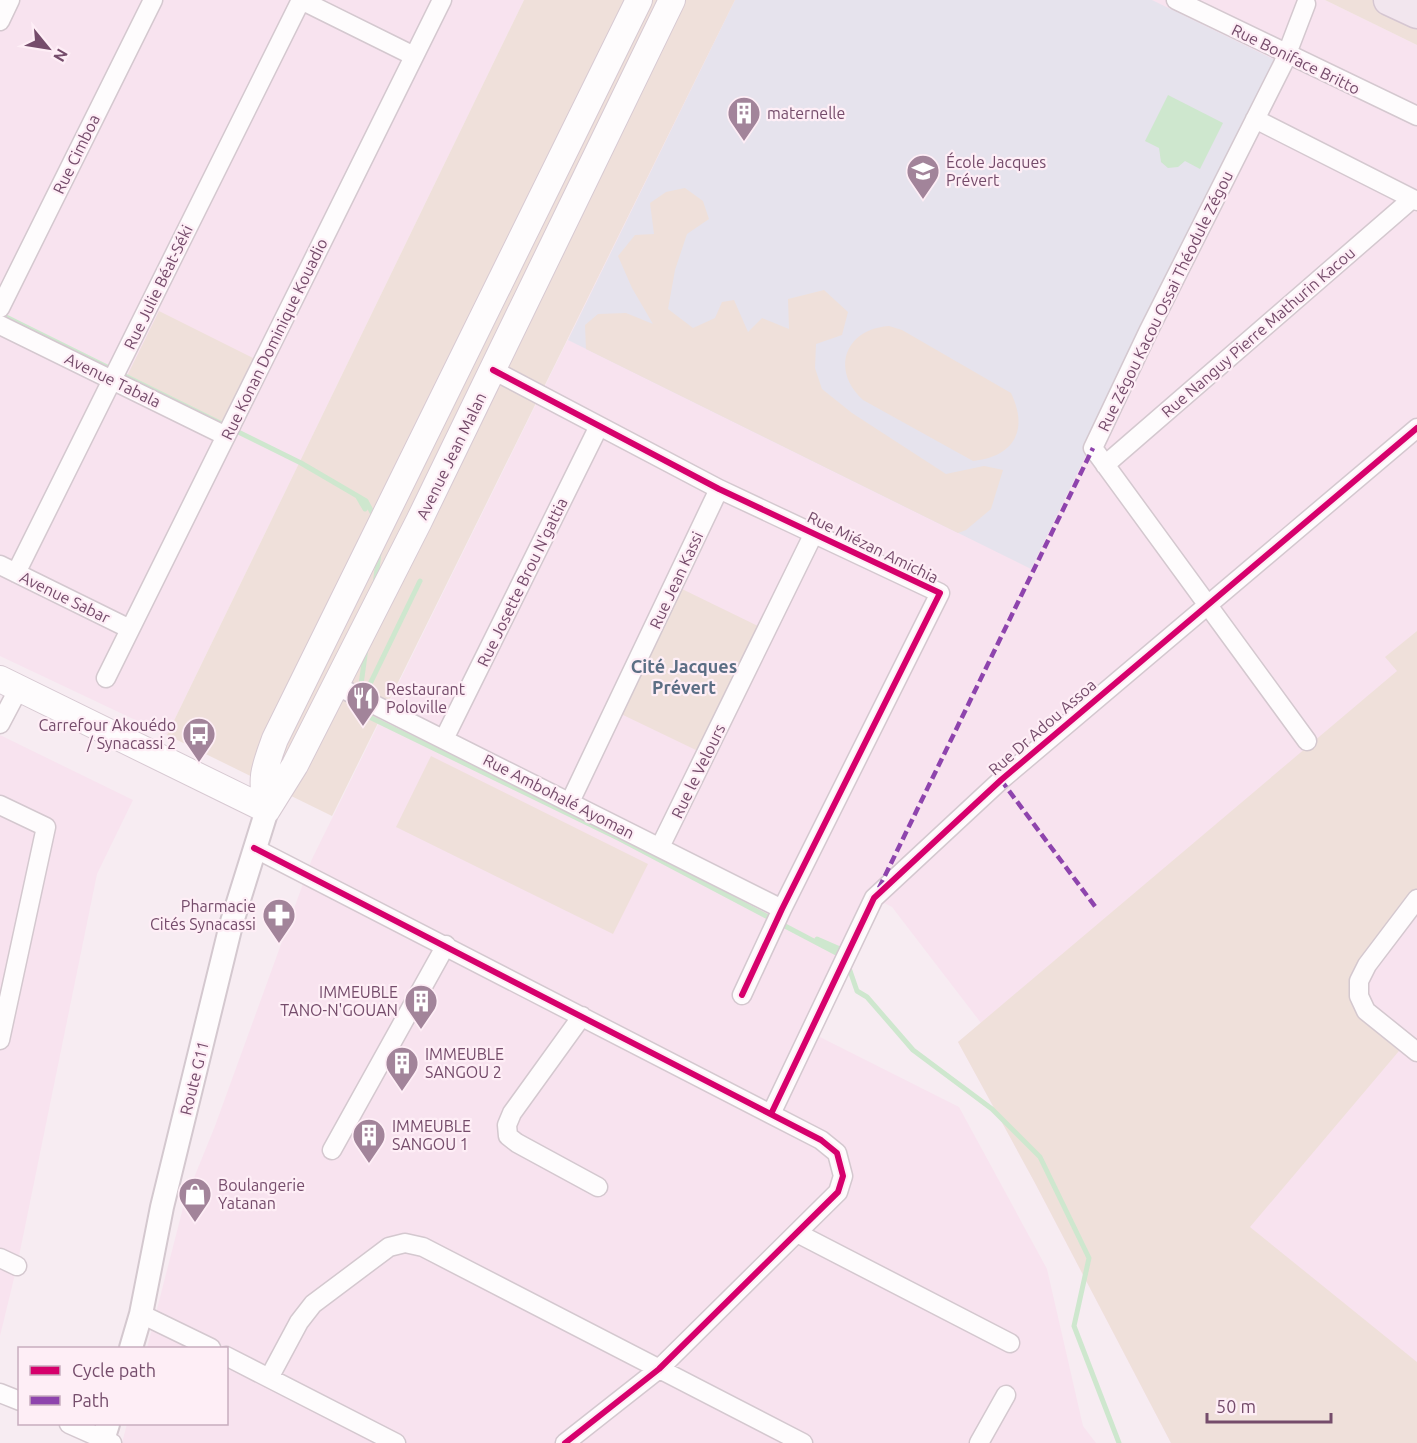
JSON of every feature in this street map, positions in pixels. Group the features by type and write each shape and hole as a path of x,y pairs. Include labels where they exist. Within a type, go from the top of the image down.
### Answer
{"highway":[{"path":"1389,0 1417,13"}],"main road":[{"name":"Avenue Jean Malan","path":"267,810 262,787 266,765 275,739 639,0"},
{"name":"Avenue Jean Malan","path":"267,810 296,765 419,521 672,0"},
{"path":"9,683 267,810"}],"street":[{"path":"0,21 10,0"},
{"name":"Rue Cimboa","path":"0,308 153,0"},
{"path":"300,0 414,56"},
{"name":"Rue Julie Béat-Séki","path":"8,569 113,379 300,0"},
{"name":"Rue Konan Dominique Kouadio","path":"106,678 442,0"},
{"name":"Rue Boniface Britto","path":"1176,0 1417,116"},
{"name":"Rue Zégou Kacou Ossai Théodule Zégou","path":"1306,4 1287,55 1148,332 1093,448 1307,741"},
{"path":"1255,119 1415,200"},
{"name":"Rue Nanguy Pierre Mathurin Kacou","path":"1105,465 1415,200"},
{"name":"Avenue Tabala","path":"0,325 226,436"},
{"name":"Rue Miézan Amichia","path":"493,370 719,489 940,593 782,909 742,995"},
{"name":"Rue Josette Brou N'gattia","path":"444,739 599,426"},
{"name":"Rue Dr Adou Assoa","path":"771,1114 874,898 1001,780 1417,428"},
{"name":"Rue Jean Kassi","path":"570,802 719,489"},
{"name":"Rue le Velours","path":"660,847 814,533"},
{"name":"Avenue Sabar","path":"8,569 130,629"},
{"path":"0,724 9,683"},
{"name":"Rue Ambohalé Ayoman","path":"335,685 782,909"},
{"path":"0,805 46,827 0,1040"},
{"name":"Route G11","path":"131,1347 141,1314 162,1207 231,925 267,810"},
{"path":"255,848 821,1140 837,1153 843,1176 838,1192 659,1369 565,1443"},
{"path":"1417,898 1367,965 1359,981 1359,996 1366,1011 1417,1052"},
{"path":"332,1150 446,945"},
{"path":"582,1016 512,1113 507,1125 508,1136 598,1187"},
{"path":"797,1233 1010,1343"},
{"path":"269,1378 299,1322 313,1304 389,1247 405,1243 423,1246 659,1369 775,1437 803,1443"},
{"path":"0,1258 17,1266"},
{"path":"141,1314 209,1347"},
{"path":"228,1357 396,1443"},
{"path":"0,1393 18,1400"},
{"path":"979,1443 1006,1395"},
{"path":"72,1425 106,1437"}],"shaded area":[{"path":"0,0 524,0 167,735 0,656"},
{"path":"524,0 735,0 332,816 167,735"},
{"path":"735,0 1325,0 1417,45 1417,1443 1171,1443 1035,1183 958,1042 981,1023 892,907 870,896 804,1029 959,1107 1047,1269 1083,1426 1096,1443 122,1443 127,1425 228,1425 228,1347 147,1347 185,1200 215,1126 312,859"},
{"name":"École Jacques Prévert","path":"735,0 1152,0 1277,61 1031,569 568,340"},
{"path":"1325,0 1417,0 1417,45"},
{"path":"1168,95 1223,123 1200,169 1185,161 1178,167 1168,168 1161,162 1159,148 1145,141"},
{"path":"685,188 703,201 709,219 687,234 675,270 668,309 693,328 715,318 722,302 734,300 748,332 762,318 789,329 788,299 824,290 848,312 842,335 816,344 815,368 822,389 852,413 946,474 984,466 1003,470 991,509 966,530 958,533 586,349 585,325 598,314 626,313 653,324 632,288 618,256 635,235 654,234 650,203 666,192"},
{"path":"159,311 255,359 223,423 127,376"},
{"path":"889,326 902,330 1011,393 1016,406 1018,430 1008,447 999,454 973,461 863,400 847,376 845,364 847,353 862,335 874,329"},
{"path":"682,589 760,627 700,752 621,714"},
{"path":"1417,631 1417,892 1352,972 1358,1017 1399,1051 1250,1227 1417,1362 1417,1443 1171,1443 1035,1183 958,1042 1397,671 1385,657"},
{"path":"0,735 133,800 97,874 17,1266 0,1336"},
{"path":"431,756 648,864 613,934 396,827"}],"waterway":[{"path":"0,314 301,463 366,501 375,518"},
{"path":"358,497 365,509"},
{"path":"375,585 379,553"},
{"path":"368,688 420,581"},
{"path":"360,692 366,648"},
{"path":"359,701 357,711 620,839 844,957"},
{"path":"817,939 840,949"},
{"path":"848,965 857,991 867,997 913,1050 992,1109 1040,1157 1089,1258 1074,1326 1119,1443"}],"marked path":[{"path":"879,888 1093,448"},
{"path":"1001,780 1097,909"}],"cycle path":[{"path":"493,370 719,489 940,593 782,909 742,995"},
{"path":"771,1114 874,898 1001,780 1417,428"},
{"path":"254,848 821,1140 837,1153 843,1176 838,1192 659,1369 565,1443"}],"place":[{"name":"maternelle","path":"744,142"},
{"name":"École Jacques Prévert","path":"923,200"},
{"name":"Restaurant Poloville","path":"363,727"},
{"name":"Carrefour Akouédo / Synacassi 2","path":"199,763"},
{"name":"Pharmacie Cités Synacassi","path":"279,944"},
{"name":"IMMEUBLE TANO-N'GOUAN","path":"421,1030"},
{"name":"IMMEUBLE SANGOU 2","path":"402,1092"},
{"name":"IMMEUBLE SANGOU 1","path":"369,1164"},
{"name":"Boulangerie Yatanan","path":"195,1223"}],"district":[{"name":"Cité Jacques Prévert","path":"684,676"}]}
